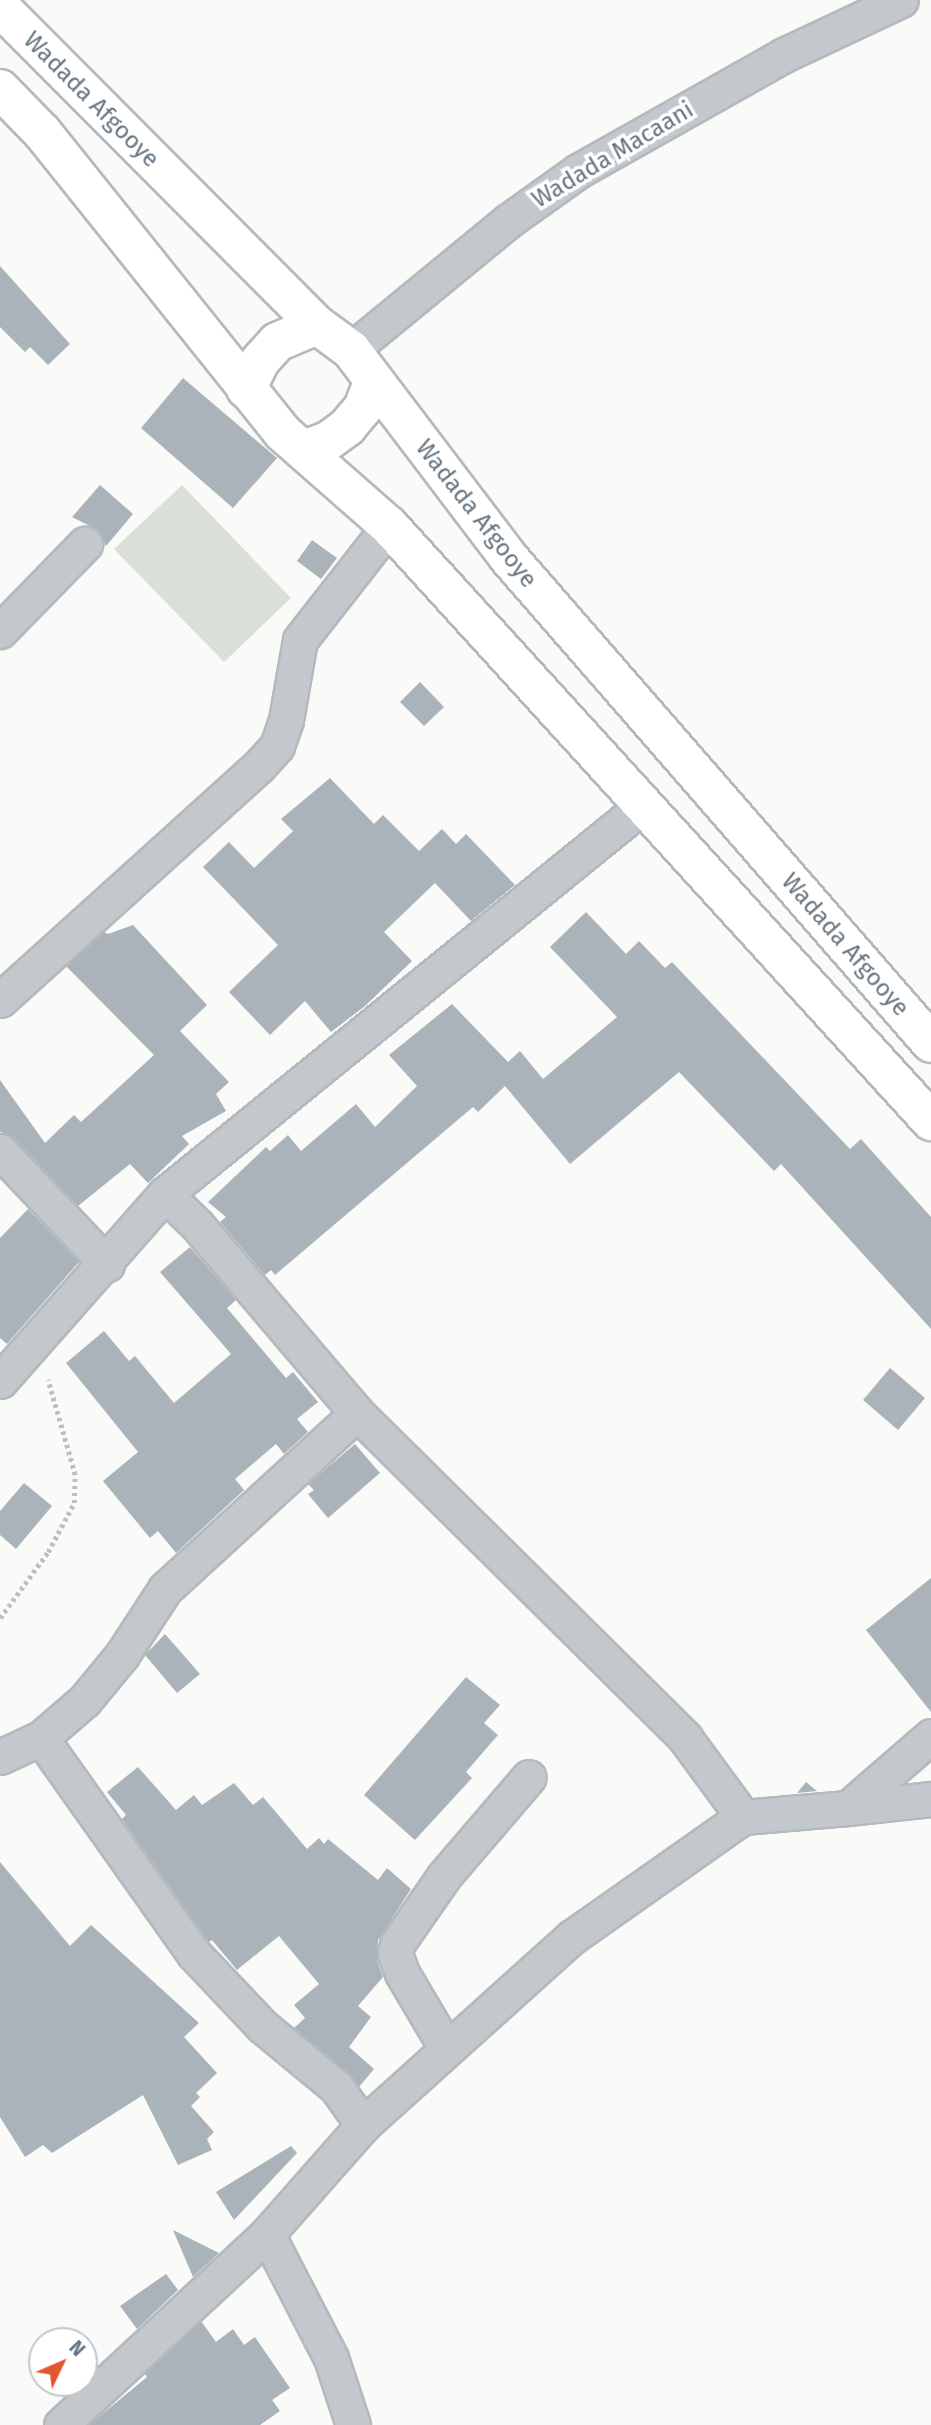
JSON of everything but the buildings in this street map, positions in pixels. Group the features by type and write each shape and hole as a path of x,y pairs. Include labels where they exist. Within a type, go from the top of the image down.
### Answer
{"highway":[{"name":"Wadada Afgooye","path":"0,7 317,325 351,350 508,557 931,1043"},
{"path":"0,89 42,132 246,389 304,450 389,526 645,804 931,1122"},
{"path":"246,389 260,361 277,342 317,325"},
{"path":"304,450 328,441 347,427 363,408 373,382"}],"street":[{"name":"Wadada Macaani","path":"351,350 508,221 578,171 784,55 901,0"},
{"path":"0,1000 259,766 277,746 286,720 300,640 389,526"},
{"path":"0,631 85,544"},
{"path":"0,1381 107,1264 164,1194 645,804"},
{"path":"0,1151 107,1264"},
{"path":"164,1194 197,1225 357,1413 685,1738 743,1817"},
{"path":"0,1757 41,1738 84,1701 122,1655 165,1589 357,1413"},
{"path":"848,1808 931,1736"},
{"path":"41,1738 194,1954 262,2026 336,2087 363,2125"},
{"path":"445,2046 402,1973 395,1954 397,1944 444,1875 529,1777"},
{"path":"61,2425 267,2235 363,2125 445,2046 572,1937 743,1817 931,1799"},
{"path":"267,2235 331,2358 353,2425"}],"path":[{"path":"0,1618 48,1552 74,1503 75,1475 65,1429 36,1342"}],"shaded area":[{"path":"182,485 291,598 224,662 114,549"}]}
